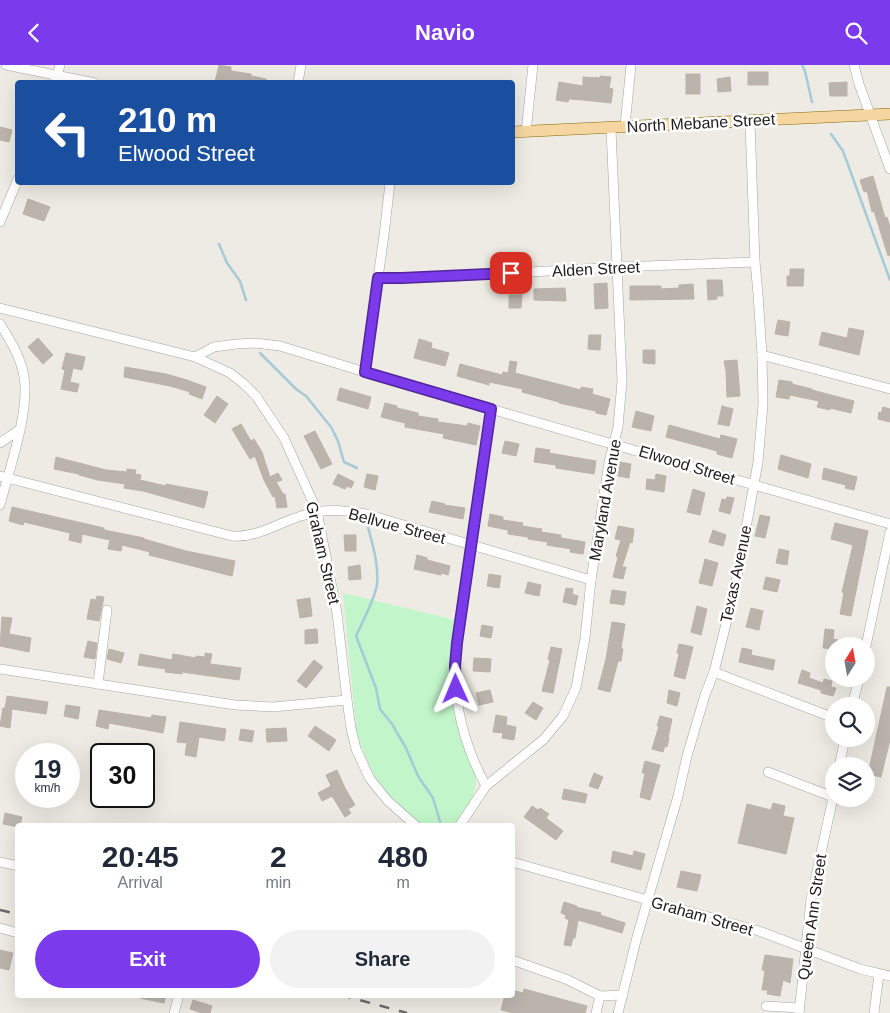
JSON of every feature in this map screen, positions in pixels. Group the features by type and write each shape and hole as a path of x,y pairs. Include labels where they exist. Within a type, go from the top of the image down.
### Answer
{"main road":[{"name":"North Mebane Street","path":"515,133 890,114"}],"street":[{"path":"6,65 83,80"},
{"path":"298,80 301,65"},
{"path":"526,132 533,65"},
{"path":"625,126 631,65"},
{"path":"854,65 890,169"},
{"name":"Texas Avenue","path":"618,1013 678,796 687,756 705,695 714,672 735,588 754,485 762,427 762,355 754,263 750,122"},
{"name":"Maryland Avenue","path":"461,823 486,786 544,739 563,715 576,688 585,638 591,580 609,462 618,427 622,381 611,129"},
{"path":"0,221 15,185"},
{"path":"365,372 390,185"},
{"name":"Alden Street","path":"378,278 444,277 618,267 754,263"},
{"name":"Graham Street","path":"0,308 195,357 230,373 256,397 284,438 317,511 338,613 351,728 361,762 380,792 410,823"},
{"path":"0,505 3,477 24,411 25,387 24,376 17,355 1,329"},
{"name":"Elwood Street","path":"195,357 214,347 236,344 261,343 280,346 890,524"},
{"path":"762,355 890,389"},
{"path":"486,786 478,770 464,727 456,689 455,666 470,546 491,409"},
{"path":"0,443 19,431"},
{"name":"Bellvue Street","path":"3,477 232,536 252,535 296,517 317,511 348,511 366,514 591,580"},
{"path":"868,637 890,532"},
{"path":"98,684 107,610"},
{"path":"0,669 235,705 272,707 347,700"},
{"path":"714,672 825,715"},
{"path":"768,772 825,792"},
{"name":"Queen Ann Street","path":"799,1011 811,899 830,807"},
{"path":"0,862 15,865"},
{"name":"Graham Street","path":"515,863 759,931 805,950 860,969 890,976"},
{"path":"0,928 15,932"},
{"path":"515,962 566,979 600,996 623,995"},
{"path":"874,1013 879,974"},
{"path":"596,1013 600,996"},
{"path":"174,1013 178,998"},
{"path":"766,1006 799,1011"}],"green space":[{"path":"343,593 455,620 452,662 476,778 472,797 467,809 457,823 420,823 396,804 373,773 357,736"}],"building":[{"path":"219,65 231,67 231,71 251,74 251,76 266,79 266,80 215,80"},
{"path":"748,72 768,72 768,85 748,85"},
{"path":"686,74 700,74 700,94 686,94"},
{"path":"600,76 611,77 609,88 613,89 611,103 569,99 568,102 556,100 559,82 583,86 583,77 600,78"},
{"path":"730,77 731,91 718,92 717,79"},
{"path":"847,82 847,96 830,96 829,83"},
{"path":"0,127 12,130 9,142 0,140"},
{"path":"873,176 885,218 887,217 890,227 890,255 888,256 874,211 872,212 867,191 864,192 860,180"},
{"path":"28,199 50,207 44,221 23,214"},
{"path":"790,269 804,269 803,286 787,286 787,276 790,276"},
{"path":"707,280 722,280 723,296 717,296 717,299 708,300"},
{"path":"607,283 608,308 595,309 594,284"},
{"path":"693,284 694,299 630,300 630,286 661,286 661,289 679,288 679,285"},
{"path":"565,288 566,301 534,300 534,289"},
{"path":"509,295 522,295 521,308 509,308"},
{"path":"778,320 790,322 788,336 775,334"},
{"path":"849,328 864,331 859,355 819,345 822,332 847,338"},
{"path":"589,335 601,335 600,350 588,349"},
{"path":"38,338 53,355 43,364 28,347"},
{"path":"419,339 432,343 431,348 449,353 445,366 414,358"},
{"path":"643,350 655,350 655,364 643,363"},
{"path":"66,353 85,357 82,370 73,368 70,382 79,384 77,392 61,389 65,370 62,369"},
{"path":"737,360 740,396 727,397 724,361"},
{"path":"510,361 517,362 515,373 581,390 581,387 593,389 592,394 610,399 606,415 522,392 523,389 489,382 489,385 457,376 460,364 502,375 503,372 508,373"},
{"path":"125,367 166,374 206,387 202,399 189,394 190,392 170,386 124,377"},
{"path":"779,380 792,382 792,384 854,401 851,413 817,407 819,401 790,395 789,399 776,397"},
{"path":"340,388 371,397 368,409 337,400"},
{"path":"217,396 228,404 215,423 204,415"},
{"path":"385,403 418,413 418,416 438,419 438,422 467,426 468,423 480,426 476,445 443,438 444,434 405,427 405,423 381,417"},
{"path":"722,406 733,409 729,426 718,424"},
{"path":"883,407 890,409 890,422 878,419 879,412 881,413"},
{"path":"636,411 654,416 651,431 632,427"},
{"path":"241,424 251,441 254,439 262,452 270,477 278,473 282,480 276,482 283,494 285,494 287,507 277,508 275,496 273,497 264,480 255,456 250,459 232,429"},
{"path":"669,425 720,439 721,435 737,439 732,458 717,454 717,451 666,437"},
{"path":"315,431 332,464 321,469 304,436"},
{"path":"505,441 519,444 516,456 502,453"},
{"path":"536,448 550,450 549,453 596,461 594,474 556,468 556,465 534,462"},
{"path":"781,455 811,464 808,478 778,469"},
{"path":"56,457 106,470 127,472 127,469 136,470 135,474 141,475 140,480 208,492 204,508 143,491 124,488 125,484 98,480 54,469"},
{"path":"620,462 631,464 629,478 618,476"},
{"path":"824,468 857,477 854,490 845,488 846,485 822,479"},
{"path":"338,474 354,482 351,488 347,486 345,489 333,484"},
{"path":"367,474 378,476 375,490 364,487"},
{"path":"656,474 666,476 664,492 646,489 647,479 655,480"},
{"path":"693,489 705,493 700,515 687,512"},
{"path":"727,497 734,498 730,514 719,511 722,499 726,500"},
{"path":"432,501 465,508 463,519 429,512"},
{"path":"12,507 144,538 186,551 235,561 232,576 149,555 150,552 122,545 121,551 108,549 110,540 82,534 81,543 69,540 70,533 24,522 23,525 9,521"},
{"path":"490,514 503,517 503,520 523,523 522,526 542,529 541,532 561,535 561,538 585,542 583,554 570,552 571,549 547,545 548,542 508,534 508,530 488,526"},
{"path":"760,515 770,517 765,538 755,536"},
{"path":"835,523 868,531 851,616 840,614 844,593 842,592 853,545 831,539"},
{"path":"618,526 634,529 632,543 630,542 622,567 626,567 623,579 613,577 618,557 616,556 621,540 615,539"},
{"path":"713,530 726,535 723,546 709,542"},
{"path":"344,535 356,535 356,551 345,551"},
{"path":"779,549 789,551 787,565 776,563"},
{"path":"417,555 427,558 427,560 450,566 448,575 414,569"},
{"path":"705,559 718,563 712,586 699,583"},
{"path":"360,565 361,579 349,580 348,567"},
{"path":"489,574 501,576 499,588 487,586"},
{"path":"766,577 780,580 777,592 763,589"},
{"path":"528,582 541,585 539,596 525,593"},
{"path":"566,588 573,589 572,594 578,596 576,605 563,602"},
{"path":"612,590 626,592 624,605 610,603"},
{"path":"97,596 104,597 99,621 87,619 91,599 96,600"},
{"path":"310,598 312,616 300,618 297,600"},
{"path":"697,606 707,609 701,635 691,632"},
{"path":"751,608 763,611 759,630 746,627"},
{"path":"2,617 12,618 9,634 31,638 29,652 0,646"},
{"path":"612,622 625,624 621,661 618,661 610,692 598,689 606,659"},
{"path":"482,625 493,627 491,638 480,636"},
{"path":"317,629 318,643 305,644 305,630"},
{"path":"825,629 834,630 833,637 825,637 825,648 823,648"},
{"path":"88,641 97,643 95,659 84,657"},
{"path":"679,644 693,647 685,679 674,676 679,654 677,653"},
{"path":"551,647 562,649 553,693 542,691 550,660 548,659"},
{"path":"742,648 752,650 751,655 775,660 773,670 739,662"},
{"path":"109,649 124,653 121,663 107,659"},
{"path":"205,653 212,654 210,664 241,668 239,680 182,672 182,674 165,672 166,669 138,665 140,654 172,660 173,654 196,658 196,656 205,657"},
{"path":"474,658 491,659 490,672 473,671"},
{"path":"314,660 323,667 306,688 297,681"},
{"path":"802,670 810,673 809,678 823,683 825,679 825,687 836,688 833,696 798,683"},
{"path":"887,687 890,687 890,740 881,777 875,776 875,757 872,757"},
{"path":"490,690 493,702 479,705 476,693"},
{"path":"669,690 680,693 677,706 667,703"},
{"path":"7,696 48,702 46,714 12,709 10,728 0,726"},
{"path":"533,702 543,708 536,720 525,713"},
{"path":"66,705 80,707 78,719 64,716"},
{"path":"99,710 151,718 152,715 166,717 163,733 109,723 108,729 96,726"},
{"path":"496,715 507,717 506,725 516,727 514,740 502,738 503,733 493,732"},
{"path":"660,716 672,719 667,747 665,746 663,752 652,749"},
{"path":"180,722 226,729 224,741 199,737 196,757 185,755 187,743 177,742"},
{"path":"315,726 336,740 329,751 308,736"},
{"path":"286,728 287,741 267,742 266,729"},
{"path":"241,729 254,731 252,742 239,740"},
{"path":"645,761 660,765 650,800 640,797 645,773 642,773"},
{"path":"337,770 355,805 348,809 351,813 345,817 332,796 322,801 318,793 331,786 326,775"},
{"path":"594,773 603,777 598,789 589,786"},
{"path":"564,789 587,794 585,803 562,799"},
{"path":"773,803 785,806 783,816 794,818 786,854 738,843 747,804 771,810"},
{"path":"532,806 538,810 540,808 549,814 546,818 563,831 556,840 524,817"},
{"path":"5,813 22,817 20,823 15,823 15,826 3,824"},
{"path":"613,851 633,856 634,851 645,854 641,870 611,862"},
{"path":"681,871 701,875 697,891 677,887"},
{"path":"564,902 601,913 600,915 625,923 622,933 578,920 575,938 573,938 571,946 564,945 569,920 565,918 566,915 561,913"},
{"path":"0,950 13,953 9,970 0,968"},
{"path":"765,955 793,959 790,983 783,980 780,996 767,994 768,990 762,990 765,971 762,970"},
{"path":"524,989 587,1006 585,1013 513,1013 501,1010 504,998 515,998 515,991 523,993"},
{"path":"140,998 165,998 164,1003"},
{"path":"193,1000 212,1006 210,1013 202,1013 190,1009"}],"waterway":[{"path":"802,65 812,102"},
{"path":"831,134 843,151 890,280"},
{"path":"219,244 227,263 240,281 246,300"},
{"path":"260,353 296,389 306,396 331,427 338,441 344,462 357,468"},
{"path":"367,523 376,561 377,585 356,636 376,688 380,709 392,724 406,748 418,776 433,798 440,823"}],"railway":[{"path":"0,910 15,913"},
{"path":"352,998 407,1013"}],"route":[{"path":"456,689 457,643 491,409 365,372 370,329 378,278 511,273"}]}
